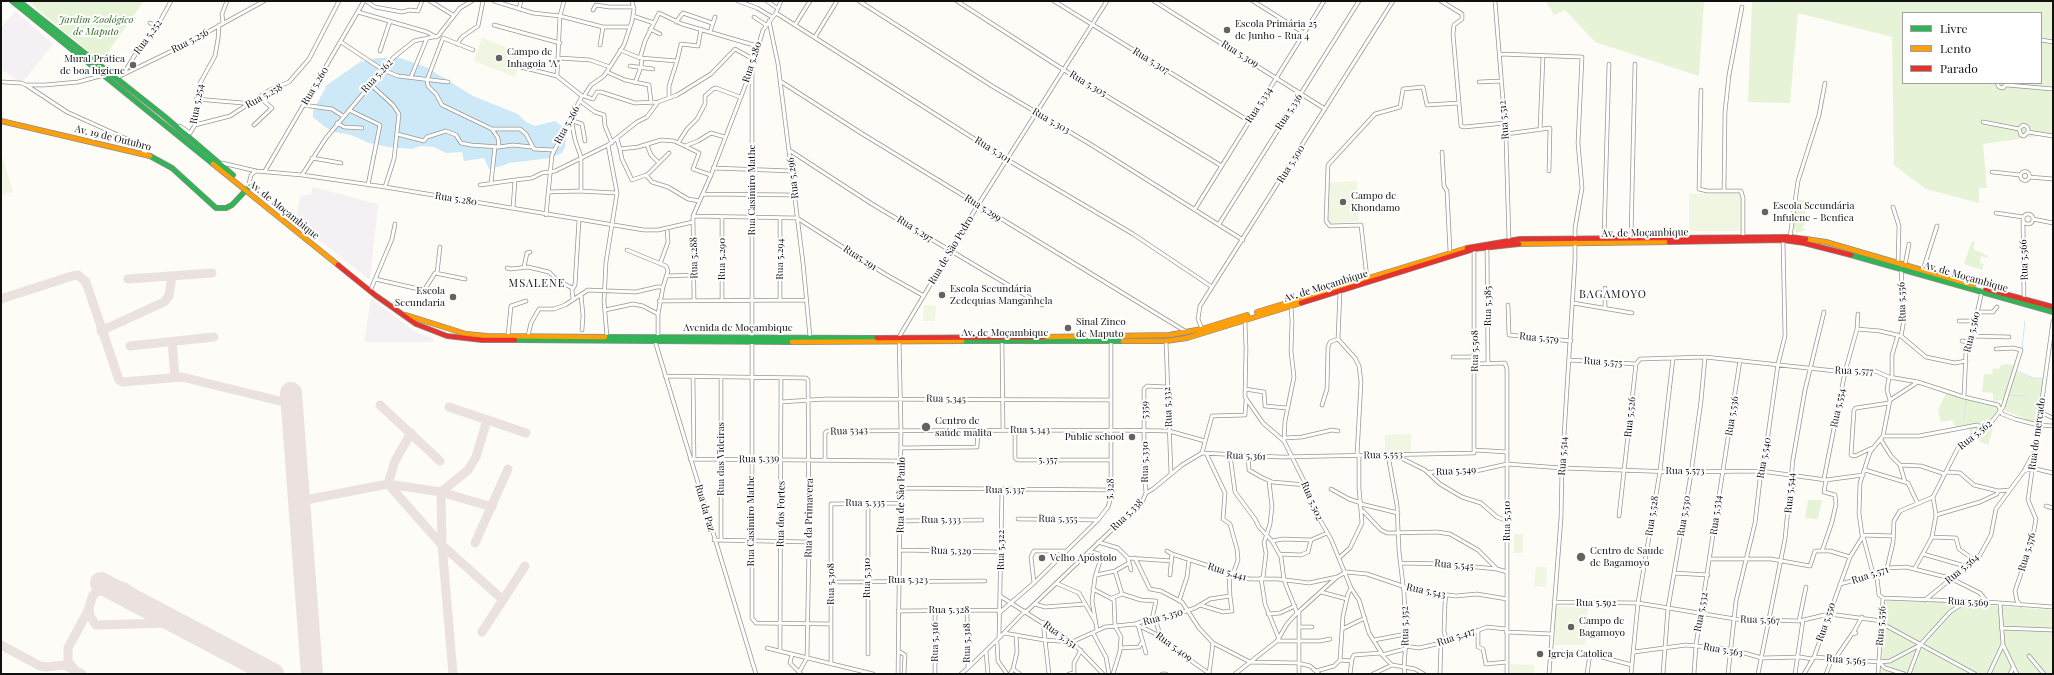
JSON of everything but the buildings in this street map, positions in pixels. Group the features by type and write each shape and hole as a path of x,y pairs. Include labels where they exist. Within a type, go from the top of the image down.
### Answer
{"main road":[{"name":"Av. de Moçambique","path":"12,1 371,289 405,314 466,334 580,339"},
{"name":"Av. de Moçambique","path":"19,1 114,79 164,116 247,190 375,295 404,316 427,329 447,336 482,340 580,339"},
{"name":"Av. 19 de Outubro","path":"1,121 147,155 172,168 216,208 226,208 232,205 247,190"},
{"name":"Av. de Moçambique","path":"1574,240 1604,238 1790,236 1826,242 1898,263 1903,266 1982,292 2053,312"},
{"name":"Av. de Moçambique","path":"1203,328 1472,246 1509,240 1554,238 1559,240"},
{"name":"Av. de Moçambique","path":"898,339 1002,342 1144,342 1187,338 1474,249 1509,244 1559,240 1783,240 1830,248 1924,270 2053,308"},
{"path":"1188,332 1203,328"},
{"name":"Av. de Moçambique","path":"890,342 898,339 1120,337 1188,332"},
{"name":"Avenida de Moçambique","path":"580,339 607,336 656,339"},
{"name":"Avenida de Moçambique","path":"752,339 810,337 898,339"},
{"name":"Avenida de Moçambique","path":"580,339 752,339 890,342"}],"street":[{"name":"Rua 5.252","path":"124,73 158,27 171,1"},
{"path":"223,22 222,14 227,1"},
{"name":"Rua 5.256","path":"114,79 124,73 145,65 264,1"},
{"name":"Rua 5.258","path":"195,125 230,116 281,84 289,82 313,52 327,21 339,1"},
{"path":"365,1 375,7 402,12 410,10 418,11 422,1"},
{"name":"Rua 5.260","path":"266,171 303,105 365,1"},
{"path":"430,1 453,15"},
{"path":"437,36 453,15 472,1"},
{"path":"457,44 462,37 478,26 483,1"},
{"path":"494,1 519,9 560,16 603,27 630,27"},
{"path":"519,9 521,1"},
{"path":"521,67 557,76 560,44 560,16 564,1"},
{"path":"594,1 594,10"},
{"path":"632,1 633,16 626,39 607,72 600,80 591,86 583,96 593,99 597,92 602,92 635,103 658,102 669,98 711,74 741,41"},
{"path":"738,1 757,8 772,17"},
{"path":"767,1 777,8"},
{"path":"776,13 781,1"},
{"path":"796,25 810,1"},
{"path":"815,37 837,1"},
{"name":"Rua 5.303","path":"859,1 1243,240"},
{"name":"Rua 5.305","path":"957,1 1064,70 1220,165"},
{"name":"Rua 5.307","path":"1054,1 1249,121"},
{"name":"Rua de São Pedro","path":"898,339 1006,159 1107,1"},
{"name":"Rua 5.309","path":"1154,1 1326,109"},
{"path":"1252,1 1304,33"},
{"name":"Rua 5.334","path":"1195,209 1220,165 1324,1"},
{"name":"Rua 5.336","path":"1219,224 1359,1"},
{"name":"Rua 5.500","path":"1203,328 1198,313 1200,306 1393,1"},
{"path":"1441,1 1462,14 1462,19 1454,25 1453,30 1462,127 1505,123"},
{"name":"Rua 5.512","path":"1495,1 1506,134 1509,240"},
{"path":"595,5 633,7"},
{"path":"1724,191 1725,112 1729,75 1742,7"},
{"path":"358,12 437,36 473,50"},
{"path":"635,83 641,67 641,58 650,29 659,13 676,22 757,46"},
{"path":"676,22 683,13 712,23"},
{"name":"Rua 5.280","path":"693,216 711,175 752,68 757,46 766,25 776,13"},
{"name":"Rua 5.301","path":"776,13 1006,159 1132,234 1212,287"},
{"path":"633,16 654,23"},
{"path":"710,32 715,17"},
{"path":"754,17 766,25"},
{"path":"380,51 390,21"},
{"name":"Rua 5.296","path":"769,21 780,81 792,170 810,337"},
{"path":"150,23 158,27"},
{"name":"Rua 5.254","path":"148,104 156,108 189,133 195,125 196,99 200,83 216,50 219,25"},
{"path":"494,25 560,44"},
{"path":"600,45 603,27"},
{"path":"650,29 660,34"},
{"path":"669,98 669,86 681,44 698,46 701,29"},
{"name":"Rua 5.262","path":"302,175 337,123 383,70 409,44 437,36"},
{"path":"411,77 427,38"},
{"path":"443,38 427,80 428,86 436,94 442,105 492,129 520,130 526,134 532,147"},
{"path":"2042,40 2053,42"},
{"path":"341,42 383,70 398,76 448,82"},
{"path":"735,49 753,59"},
{"path":"620,50 641,58 677,61"},
{"path":"1500,54 1543,56 1540,130"},
{"name":"Rua 5.514","path":"1543,56 1582,57 1578,143 1582,188 1574,240 1573,303 1562,468 1561,518 1549,674"},
{"path":"559,58 590,60 610,67"},
{"path":"1604,238 1609,64"},
{"path":"1630,238 1634,64"},
{"path":"630,66 653,69"},
{"name":"Rua Casimiro Mathe","path":"752,68 752,618 756,623 831,624"},
{"path":"93,78 96,69"},
{"path":"607,72 617,77 649,86 651,102"},
{"path":"26,85 78,82 104,75"},
{"name":"Rua 5.266","path":"546,214 553,150 572,120 583,96 557,76"},
{"name":"Rua 5.299","path":"780,81 978,205 1188,332"},
{"path":"1479,82 1501,81"},
{"path":"3,82 21,83 26,85 67,112 138,144 147,155"},
{"path":"1790,236 1798,181 1819,115 1825,83"},
{"path":"370,84 393,105 398,112 394,159 385,187"},
{"path":"1998,84 2000,88 2007,84 2053,89"},
{"path":"1367,278 1361,225 1330,226 1326,221 1328,165 1375,114 1400,107 1403,89 1424,87 1427,105 1459,103"},
{"path":"678,143 687,128 697,118 705,104 705,96 713,89 716,88 740,97"},
{"path":"1701,90 1699,189 1707,192 1738,191 1742,193 1743,236"},
{"path":"254,125 272,108 259,97"},
{"path":"196,99 243,103 247,105"},
{"path":"580,101 596,112 604,114 605,126 612,143"},
{"path":"480,185 532,178 550,172 608,145 637,122 647,117 658,102"},
{"path":"303,105 332,109 343,116"},
{"path":"349,110 380,125 368,185"},
{"path":"581,191 580,158 574,140 572,120 582,124 585,141"},
{"path":"1983,122 2018,129 2023,125 2026,126 2028,132"},
{"path":"337,123 344,127 362,128"},
{"path":"1506,134 1550,128 1549,171"},
{"path":"492,129 498,138 492,183"},
{"path":"2018,129 2021,135 2024,136 2028,132"},
{"path":"397,134 424,141 427,137 446,131 456,135 461,144 479,147 513,145 553,150"},
{"path":"2028,132 2053,136"},
{"path":"685,146 698,141 711,133 725,137"},
{"path":"617,139 622,159 632,180 646,176 669,153"},
{"path":"620,149 646,145 662,140 678,143 700,153 693,169 711,175"},
{"path":"607,336 604,290 611,225 617,193 608,145"},
{"path":"646,145 651,155 659,163"},
{"name":"Rua 5.297","path":"789,150 872,204 1042,305"},
{"path":"1442,152 1444,187 1447,191 1450,252"},
{"path":"312,158 341,163"},
{"name":"Rua 5.280","path":"218,163 256,171 302,175 385,187 647,230 667,228 693,222"},
{"path":"713,168 752,171 792,170"},
{"path":"247,190 251,175 256,171"},
{"path":"2020,176 2025,171 2029,177"},
{"path":"1992,172 2020,176 2024,180 2029,177 2053,179"},
{"path":"646,176 652,182 668,187 688,199 699,201"},
{"path":"512,208 515,180"},
{"path":"549,192 581,191 617,193"},
{"path":"703,194 794,195"},
{"path":"1893,207 1899,226 1898,263"},
{"path":"1996,213 2023,217 2029,214 2033,219 2053,223"},
{"path":"693,216 722,218 797,218"},
{"name":"Rua 5.288","path":"693,216 694,300"},
{"name":"Rua 5.566","path":"2023,217 2024,300"},
{"name":"Rua 5.290","path":"722,218 722,300"},
{"name":"Rua 5.294","path":"780,218 780,300"},
{"name":"Rua5.291","path":"797,218 885,274 924,296"},
{"path":"2023,221 2030,223 2033,219"},
{"path":"573,299 572,288 575,285 579,220"},
{"path":"371,289 392,239 395,224"},
{"path":"1924,270 1937,226"},
{"path":"660,264 668,242 667,228"},
{"name":"Rua 5.540","path":"1728,674 1733,619 1745,558 1755,523 1761,471 1785,327 1783,240"},
{"name":"Rua 5.556","path":"1878,674 1883,598 1879,597 1877,578 1874,574 1863,535 1859,498 1860,483 1874,447 1883,436 1890,400 1887,390 1892,354 1900,336 1904,320 1903,266 1909,244"},
{"path":"437,273 440,247"},
{"name":"Rua 5.385","path":"1487,247 1488,364"},
{"name":"Rua 5.508","path":"1474,249 1475,451"},
{"path":"627,250 668,268 666,276 694,275"},
{"path":"524,267 527,253 530,252"},
{"path":"507,268 511,269 524,267 549,272 557,280 572,288"},
{"path":"375,279 423,290 432,276 437,273 464,279"},
{"name":"Rua da Paz","path":"666,276 659,301 656,339 665,376 692,459 714,540 756,674"},
{"path":"528,336 531,323 539,309 554,309 565,305 588,290 636,292 663,287"},
{"path":"1605,288 1605,308"},
{"path":"1340,291 1338,339 1351,352 1359,366 1361,382 1358,455 1361,504 1363,511 1362,523 1357,536 1348,551 1340,557"},
{"name":"Rua 5.560","path":"1964,397 1966,352 1976,321 1982,292"},
{"path":"581,294 584,315 582,330"},
{"path":"659,301 807,300"},
{"path":"508,336 511,306 526,301"},
{"path":"1573,303 1632,313"},
{"path":"605,310 633,304 642,306 658,314"},
{"name":"Rua 5.579","path":"1508,305 1509,335 1570,341"},
{"path":"1291,306 1291,351 1294,377 1287,408 1284,439 1308,436 1332,430 1338,431"},
{"path":"1977,312 1993,312 1997,307"},
{"name":"Rua 5.544","path":"1758,674 1788,524 1793,459 1824,312"},
{"name":"Rua 5.554","path":"1825,479 1845,372 1857,329 1858,314"},
{"path":"1202,453 1211,418 1214,415 1245,415 1245,320"},
{"path":"1959,321 1976,321"},
{"name":"Rua do mercado","path":"2028,500 2053,321"},
{"path":"1857,329 1880,331 1900,336 1922,355 1955,363 1966,361"},
{"path":"1972,336 2009,336"},
{"name":"Rua de São Paulo","path":"898,339 901,429 900,550 898,580 900,652 897,666 898,674"},
{"path":"1322,405 1327,389 1328,347 1330,342 1338,339"},
{"path":"1962,340 1969,342"},
{"name":"Rua 5.332","path":"1166,341 1171,474"},
{"path":"1002,342 1003,430"},
{"name":"5.328","path":"999,612 1034,583 1098,520 1108,507 1111,490 1111,342"},
{"name":"Rua 5.562","path":"1933,496 1958,448 1982,427 1990,424 2001,409 2021,350 2013,348 1996,349"},
{"path":"1453,357 1475,357"},
{"name":"Rua 5.577","path":"1636,364 1640,359 1705,357 1845,372 1870,370 1890,377 1918,382 1964,397 1998,405 2002,414 2005,416 2038,425 2053,426"},
{"name":"Rua 5.530","path":"1663,674 1668,608 1691,471 1701,401 1705,357"},
{"name":"Rua 5.528","path":"1631,674 1638,603 1660,471 1673,358"},
{"name":"Rua 5.575","path":"1569,360 1636,364"},
{"name":"Rua 5.536","path":"1722,471 1740,360"},
{"name":"Rua 5.510","path":"1488,364 1505,363 1507,368 1507,674"},
{"path":"1475,364 1488,364"},
{"name":"Rua 5.526","path":"1619,516 1636,364"},
{"path":"665,376 781,378"},
{"path":"692,459 693,377"},
{"name":"Rua das Videiras","path":"721,377 721,540"},
{"name":"Rua da Primavera","path":"781,378 808,378 810,542 807,658"},
{"name":"Rua dos Fortes","path":"780,650 781,378"},
{"path":"1890,400 1918,382"},
{"name":"5359","path":"1145,431 1144,389 1147,386 1167,387"},
{"path":"1245,389 1264,392 1264,406 1287,408"},
{"name":"Rua 5.345","path":"781,402 809,402 825,399 1111,400"},
{"name":"Rua 5.502","path":"1246,400 1263,423 1284,439 1291,457 1306,484 1316,512 1340,557 1352,588 1359,600 1368,631 1381,654 1392,665"},
{"path":"1874,447 1855,456 1851,455 1854,410 1856,408 1888,404"},
{"path":"2040,412 2053,418"},
{"path":"1883,436 1919,436 1977,425 1982,427"},
{"name":"Rua 5.343","path":"901,429 1170,431"},
{"name":"Rua 5343","path":"825,460 824,432 901,429"},
{"path":"901,448 977,447 978,430"},
{"name":"5.357","path":"1015,430 1015,458 1017,460 1111,460"},
{"name":"Rua 5.330","path":"1145,431 1146,493"},
{"path":"1170,431 1205,441"},
{"path":"1881,440 1891,456 1900,465 1905,482"},
{"name":"Rua 5.564","path":"1925,600 1973,559 1980,555 1987,545 1991,535 1996,509 2024,471 2035,448"},
{"name":"Rua 5.553","path":"1291,457 1395,455 1475,451 1506,452"},
{"name":"Rua 5.338","path":"999,638 1143,500 1146,493 1154,489 1171,474 1202,453"},
{"name":"Rua 5.361","path":"1202,453 1291,457"},
{"path":"1207,454 1224,491 1223,519 1230,524 1237,549 1237,564 1233,574"},
{"path":"1230,455 1234,490 1272,542 1282,560 1284,580 1298,612 1299,674"},
{"path":"1248,455 1249,470 1269,481 1306,484"},
{"name":"Rua 5.352","path":"1388,455 1398,513 1400,563 1404,587 1406,634 1404,667"},
{"path":"1395,455 1428,473 1444,486 1462,497 1481,503 1497,516 1508,521"},
{"name":"Rua 5.339","path":"692,459 781,458 901,461"},
{"name":"Rua 5.573","path":"1506,464 1562,468 1660,471 1761,471 1825,479 1863,475"},
{"name":"Rua 5.549","path":"1428,473 1443,470 1476,471 1506,464"},
{"path":"1900,465 1921,466 1945,473 1960,473 1974,485 1998,491 2009,490"},
{"path":"2024,471 2032,468 2053,473"},
{"path":"1865,470 1905,482 1910,486 1917,502"},
{"name":"Rua 5.534","path":"1708,575 1722,471"},
{"path":"1822,551 1836,504 1835,495 1824,492 1825,479"},
{"path":"1269,481 1272,506 1270,524 1264,543 1266,553 1262,578 1262,591 1268,614 1278,640"},
{"name":"Rua 5.337","path":"900,488 1111,490"},
{"path":"1331,489 1361,504 1398,513"},
{"name":"Rua 5.322","path":"999,638 1002,490"},
{"path":"1224,491 1234,490"},
{"path":"1936,515 1980,502 1997,494 1998,491"},
{"path":"1887,568 1894,536 1894,521 1900,511 1933,496 1936,515 1932,537 1915,568"},
{"name":"Rua 5.576","path":"2021,605 2017,601 2016,588 2032,541 2036,519 2028,500"},
{"name":"Rua 5.310","path":"868,503 868,654"},
{"name":"Rua 5.335","path":"831,504 900,504"},
{"name":"Rua 5.308","path":"831,504 831,664"},
{"path":"2046,506 2053,508"},
{"path":"1363,511 1381,530 1387,533 1398,535 1448,533 1478,550 1497,569"},
{"name":"Rua 5.355","path":"1018,519 1098,520"},
{"name":"Rua 5.333","path":"900,520 982,520"},
{"path":"1272,542 1282,539 1311,540 1327,533"},
{"path":"1863,535 1894,536"},
{"name":"Rua 5.550","path":"1804,674 1813,658 1850,557 1863,535"},
{"path":"1932,537 1956,538 1959,549 1973,559"},
{"path":"714,540 810,542"},
{"path":"1280,554 1301,554 1308,552 1311,540"},
{"path":"1098,542 1116,546 1128,558 1131,570"},
{"name":"Rua 5.329","path":"900,550 1001,552"},
{"path":"1034,583 1031,557 1034,551 1066,551"},
{"path":"1089,551 1102,555 1096,575 1092,601 1098,630"},
{"name":"Rua 5.441","path":"1167,551 1189,560 1249,579 1262,578 1309,583 1337,577"},
{"path":"1711,559 1771,559 1780,562 1811,566 1814,552 1830,551 1850,557"},
{"path":"1170,575 1172,554"},
{"path":"1923,554 1965,566"},
{"path":"1128,558 1172,561"},
{"path":"1135,558 1150,589 1161,591 1180,601 1199,628 1213,643 1250,662 1307,664 1319,674"},
{"path":"1180,601 1187,577 1189,560"},
{"path":"1096,575 1115,571 1129,563"},
{"name":"Rua 5.545","path":"1400,563 1438,564 1497,569 1507,572"},
{"name":"Rua 5.571","path":"1840,584 1874,574 1887,568 1915,568 1950,578 1980,593 1987,602"},
{"path":"1115,571 1122,594"},
{"path":"1200,605 1223,612 1232,611 1229,572"},
{"path":"1235,674 1278,640 1287,624 1298,612 1337,577 1346,572"},
{"name":"Rua 5.543","path":"1346,572 1367,574 1417,591 1456,596 1477,594 1507,599"},
{"path":"1674,573 1708,575"},
{"name":"Rua 5.532","path":"1694,674 1700,613 1708,575"},
{"name":"Rua 5.323","path":"831,582 898,580 985,581"},
{"path":"1056,583 1077,590 1083,597 1085,604 1096,622"},
{"path":"1795,674 1806,587"},
{"path":"1316,671 1334,666 1340,660 1342,629 1347,599 1352,588"},
{"path":"1093,589 1112,598 1122,594 1141,600 1156,601 1154,619 1161,637"},
{"path":"1321,592 1347,599"},
{"path":"1446,595 1444,603 1444,633 1447,642"},
{"name":"Rua 5.351","path":"1000,596 1012,602 1072,642 1103,674"},
{"name":"Rua 5.350","path":"1072,642 1098,630 1115,626 1136,625 1154,619 1168,617 1200,605 1210,599 1230,596"},
{"path":"1112,598 1115,626 1121,637 1120,652 1113,674"},
{"name":"Rua 5.569","path":"1883,598 1987,602 2053,607"},
{"name":"Rua 5.592","path":"1554,602 1638,603"},
{"path":"1878,662 1890,661 1920,645 1950,612 1965,602"},
{"name":"Rua 5.567","path":"1638,603 1733,619 1801,621 1812,616 1830,614 1862,617 1882,622 1920,645 1975,674"},
{"path":"1035,604 1045,607 1085,604"},
{"path":"2000,604 2003,644 2017,674"},
{"path":"1268,614 1280,613 1295,606"},
{"name":"Rua 5.316","path":"935,610 935,674"},
{"name":"Rua 5.328","path":"898,611 967,610 999,612"},
{"name":"Rua 5.318","path":"961,674 968,668 967,610"},
{"path":"1826,674 1833,659 1855,633 1862,617"},
{"path":"1342,629 1365,618"},
{"path":"1043,622 1049,674"},
{"path":"1136,625 1146,652"},
{"name":"Rua 5.409","path":"1136,625 1161,637 1177,651 1209,674"},
{"path":"1299,627 1312,626"},
{"name":"Rua 5.417","path":"1352,661 1357,654 1381,654 1405,647 1419,648 1447,642 1478,630 1491,627 1506,630 1552,634"},
{"path":"2001,628 2053,630"},
{"path":"1478,630 1478,646 1483,649 1486,664 1507,662"},
{"path":"1004,633 1044,640 1072,642"},
{"path":"1093,633 1106,657 1109,674"},
{"path":"1374,640 1406,634"},
{"path":"1010,674 1013,670 1017,652 1016,636"},
{"path":"968,668 997,642 999,638"},
{"path":"1278,640 1299,641 1330,639"},
{"path":"997,642 997,656 1007,674"},
{"path":"1120,648 1139,648 1142,642"},
{"path":"1209,674 1213,643"},
{"path":"1440,674 1441,643"},
{"path":"1989,674 2003,644"},
{"name":"Rua 5.563","path":"1634,652 1666,647 1696,645 1730,649 1762,658 1813,658"},
{"path":"1909,674 1920,645"},
{"path":"767,648 873,674"},
{"path":"1069,674 1074,673 1074,662 1081,650"},
{"name":"Rua de São Paulo","path":"900,652 905,655 904,674"},
{"path":"986,652 988,674"},
{"path":"792,654 790,662 800,673 807,658"},
{"path":"1587,674 1590,654 1632,664"},
{"path":"2029,656 2044,674"},
{"name":"Rua 5.565","path":"1813,658 1878,662"},
{"path":"1340,660 1352,661 1350,674"},
{"path":"1878,662 1885,668 1904,674"},
{"path":"1373,674 1392,665 1415,669 1424,674"},
{"path":"1404,667 1405,674"},
{"path":"2010,674 2014,668"},
{"path":"1013,670 1020,674"}],"shaded area":[{"path":"15,11 53,44 22,83 1,69 1,28"},
{"path":"313,187 378,204 370,280 295,221 301,195 311,195"},
{"path":"371,298 415,332 433,338 434,342 364,342"}],"green space":[{"name":"Jardim Zoológico de Maputo","path":"28,1 144,1 101,62"},
{"path":"1546,1 1704,1 1699,76 1595,42 1565,10 1554,15"},
{"path":"1752,1 2053,1 2053,134 1983,144 1987,188 1979,188 1979,203 1926,189 1894,165 1892,37 1798,13 1790,103 1748,102"},
{"name":"Campo de Inhagoia \"A\"","path":"482,38 523,54 515,77 474,61"},
{"path":"2,155 13,192 1,195 1,156"},
{"name":"Campo de Khondamo","path":"1357,181 1359,221 1328,224 1327,183"},
{"path":"1741,193 1741,231 1689,231 1689,194"},
{"path":"1798,200 1805,200 1805,224 1802,228 1806,230 1796,233 1793,226 1793,217"},
{"path":"1972,241 1975,242 1973,249 1988,256 1987,258 1981,256 1980,263 1984,264 1982,270 1964,264"},
{"path":"924,305 936,306 935,321 923,321"},
{"path":"2001,365 2015,365 2004,400 1993,401 1993,393 1982,392 1984,374 1992,374 1993,368 1999,369"},
{"path":"2015,371 2034,378 2044,379 2037,424 2004,410"},
{"path":"1946,393 1999,407 1988,445 1974,439 1967,426 1956,428 1952,420 1941,422 1938,410"},
{"path":"1411,434 1411,454 1385,454 1385,435"},
{"path":"1808,500 1822,500 1818,519 1805,518"},
{"path":"1514,534 1523,534 1523,553 1514,553"},
{"path":"1536,567 1547,567 1546,587 1534,586"},
{"path":"1886,601 1950,602 2053,610 2053,674 1881,674"},
{"name":"Campo de Bagamoyo","path":"1556,606 1588,608 1585,645 1554,645"},
{"path":"1510,664 1534,665 1534,674 1510,674"}],"water":[{"path":"377,58 400,58 426,67 473,96 518,114 526,122 535,126 555,121 563,127 566,135 565,147 562,153 551,158 509,163 489,169 484,158 464,161 462,152 446,153 434,147 421,146 412,149 388,147 369,143 351,135 335,132 325,127 313,117 313,111 327,85 360,62"}],"waterway":[{"path":"2022,348 2025,321"},
{"path":"2015,370 2033,378 2044,378"},
{"path":"2007,395 2025,396"},
{"path":"1964,420 1966,399"}],"taxiway":[{"path":"128,279 212,273"},
{"path":"1,299 78,275 86,282 119,380 123,382 182,377 292,404"},
{"path":"101,331 164,302 169,296 172,276"},
{"path":"130,346 214,337"},
{"path":"172,342 175,377"},
{"path":"380,405 440,461"},
{"path":"449,407 526,433"},
{"path":"453,674 442,545 441,492 468,470 476,457 487,420"},
{"path":"411,433 395,461 388,484 442,545 503,600"},
{"path":"475,543 508,469"},
{"path":"300,501 388,484 441,492 492,507"},
{"path":"482,632 525,566"},
{"path":"136,601 131,592 125,587 114,584 106,585 93,595 89,607 90,616 96,625 167,623 181,625"},
{"path":"75,670 68,661 68,648 89,609"},
{"path":"1,645 40,666 46,667 64,665 82,674"}],"runway":[{"path":"291,393 312,674"},
{"path":"101,583 273,674"}],"traffic: fast":[{"path":"12,1 213,164"},
{"path":"19,1 164,116 233,175"},
{"path":"150,156 172,168 216,208 226,208 232,205 248,188"},
{"path":"1851,255 2053,312"},
{"path":"605,337 877,338"},
{"path":"515,340 792,342"},
{"path":"962,341 1123,341"}],"traffic: slow":[{"path":"1,121 150,156"},
{"path":"213,164 338,265"},
{"path":"1806,239 1826,242 1973,285"},
{"path":"1519,244 1669,242"},
{"path":"1257,312 1467,248"},
{"path":"1123,341 1166,341 1187,338 1301,303"},
{"path":"406,315 466,334 487,336 605,337"},
{"path":"1044,337 1169,335 1202,329 1247,315"},
{"path":"792,342 962,341"}],"traffic: jam":[{"path":"1467,248 1520,239 1790,237 1806,239"},
{"path":"1669,242 1783,240 1804,243 1851,255"},
{"path":"1301,303 1474,249 1519,244"},
{"path":"338,265 375,295 416,324 447,336 482,340 515,340"},
{"path":"1986,289 2053,307"},
{"path":"877,338 1044,337"}],"place":[{"name":"Escola Primária 25 de Junho - Rua 4","path":"1227,30"},
{"name":"Campo de Inhagoia \"A\"","path":"499,58"},
{"name":"Mural Prática de boa higiene","path":"133,65"},
{"name":"Campo de Khondamo","path":"1343,202"},
{"name":"Escola Secundária Infulene - Benfica","path":"1765,212"},
{"name":"Escola Secundária Zedequias Manganhela","path":"942,295"},
{"name":"Escola Secundaria","path":"453,297"},
{"name":"Sinal Zinco de Maputo","path":"1068,328"},
{"name":"Centro de saúde malita","path":"926,427"},
{"name":"Public school","path":"1132,437"},
{"name":"Centro de Saude de Bagamoyo","path":"1581,557"},
{"name":"Velho Apóstolo","path":"1042,558"},
{"name":"Campo de Bagamoyo","path":"1571,627"},
{"name":"Igreja Catolica","path":"1540,654"}],"district":[{"name":"MSALENE","path":"537,284"},
{"name":"BAGAMOYO","path":"1613,295"}]}
